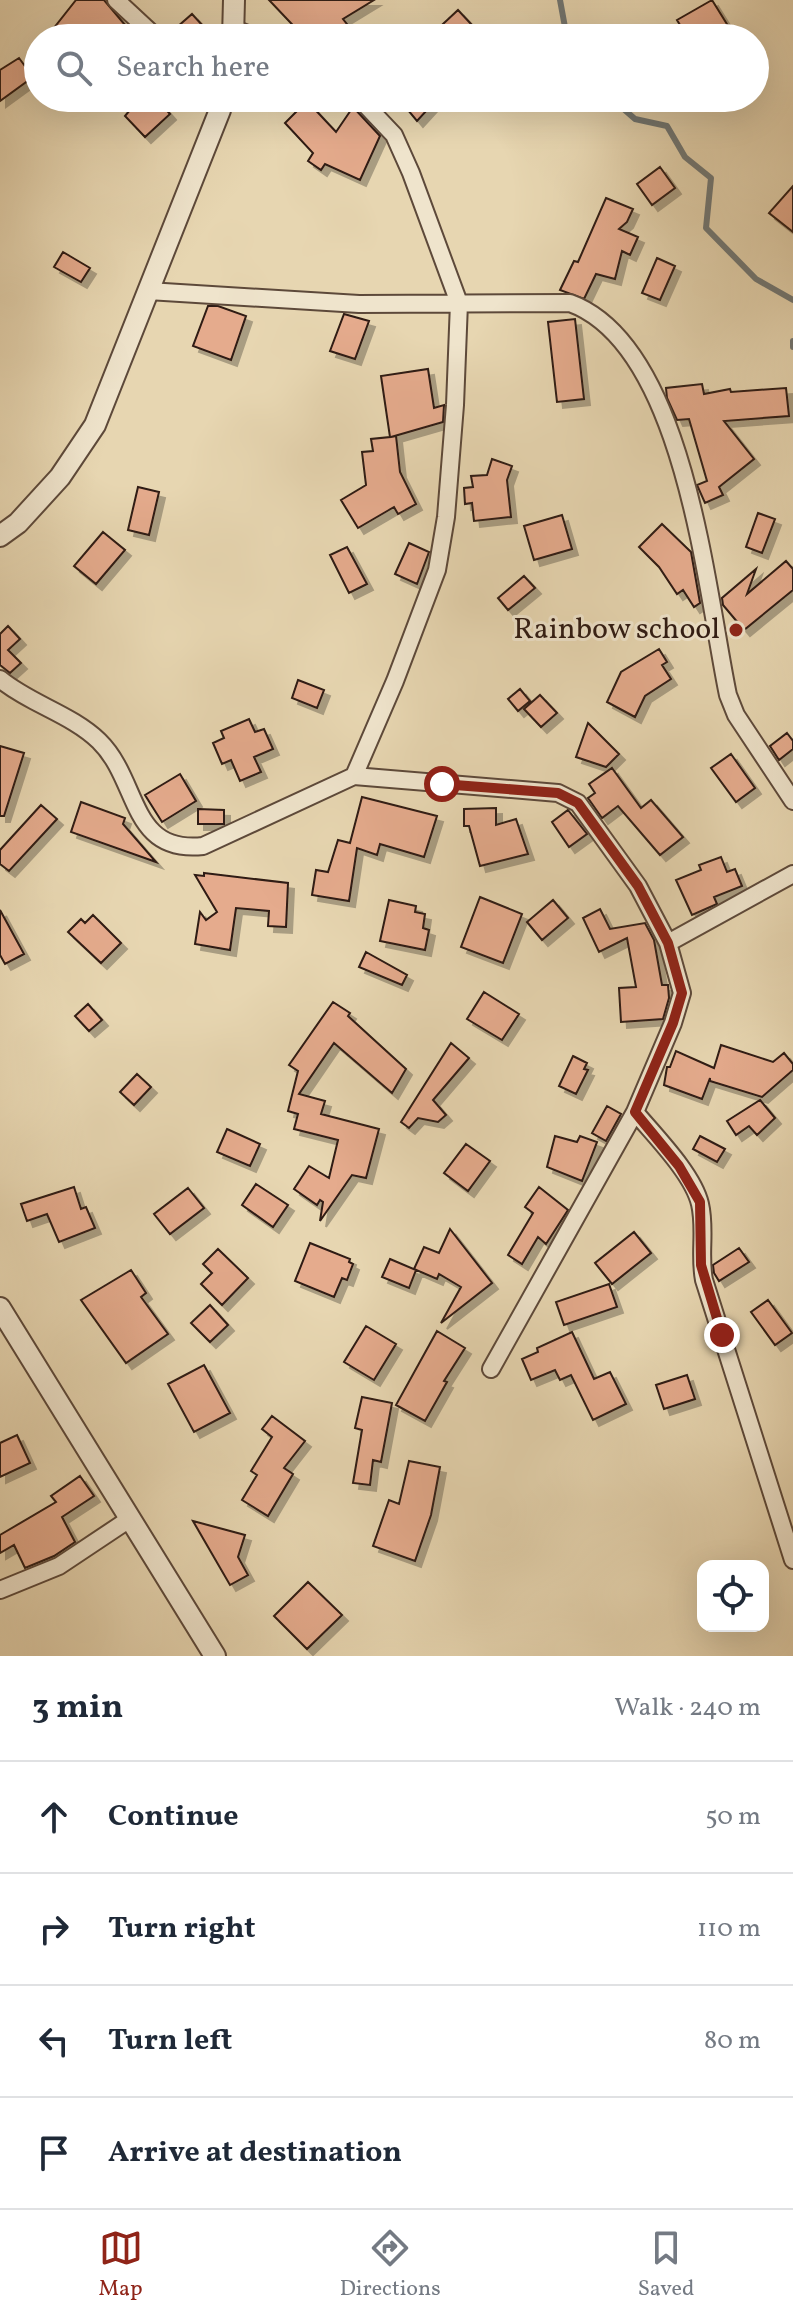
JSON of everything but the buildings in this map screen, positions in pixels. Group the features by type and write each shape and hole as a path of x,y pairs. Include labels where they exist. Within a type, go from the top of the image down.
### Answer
{"street":[{"path":"116,0 142,24"},
{"path":"234,0 234,24"},
{"path":"0,536 18,523 60,477 95,425 213,112"},
{"path":"354,776 395,681 437,570 446,517 459,303 394,135 372,112"},
{"path":"148,291 359,304 570,303 590,311 613,329 635,359 665,419 692,497 728,695 736,715 793,801"},
{"path":"0,679 99,741 117,764 143,819 157,837 183,848 203,846 354,776 558,793 578,803 638,886 668,943 682,993 673,1023 635,1112 491,1369"},
{"path":"668,943 793,874"},
{"path":"635,1112 679,1166 700,1202 704,1280 793,1560"},
{"path":"0,1308 215,1656"},
{"path":"0,1590 59,1566 131,1518"}],"waterway":[{"path":"560,0 564,24"},
{"path":"627,112 635,119 667,126 685,157 711,178 706,228 756,279 793,300"},
{"path":"793,341 793,347"}],"place":[{"name":"Rainbow school","path":"736,630"}],"route":[{"path":"442,784 558,793 578,803 638,886 668,943 682,993 673,1023 635,1112 679,1166 700,1202 701,1265 722,1335"}]}
